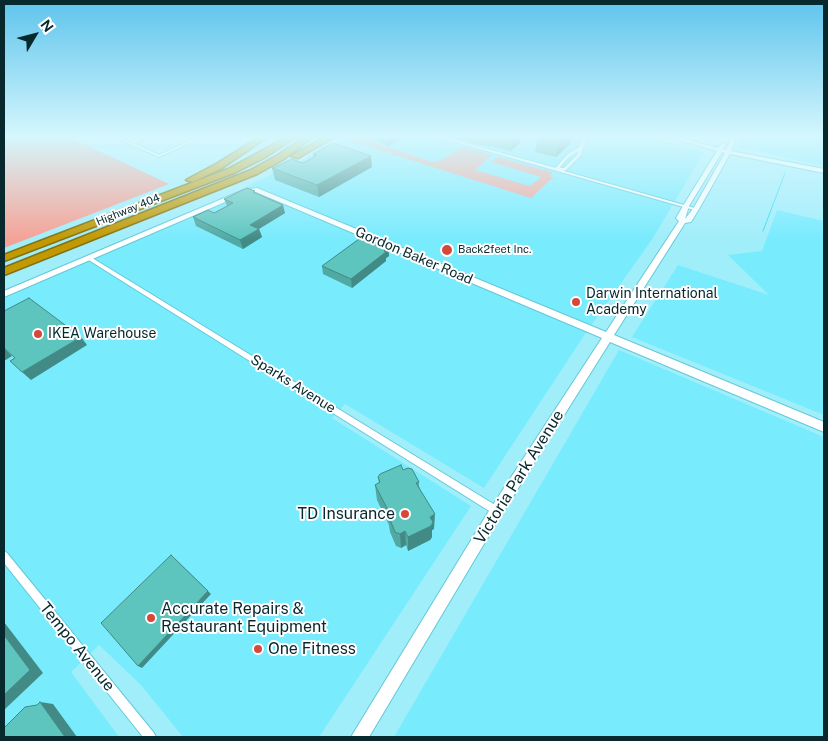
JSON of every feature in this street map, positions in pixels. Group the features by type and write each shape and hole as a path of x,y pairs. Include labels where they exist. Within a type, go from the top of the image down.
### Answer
{"highway":[{"path":"4,257 18,249 209,171"},
{"name":"Highway 404","path":"4,257 230,171"},
{"name":"Highway 404","path":"4,272 256,171"},
{"path":"149,215 188,203 265,171"}],"main road":[{"name":"Victoria Park Avenue","path":"683,221 680,218 707,171"},
{"name":"Victoria Park Avenue","path":"360,737 497,511 683,221 688,220 697,207 717,171"},
{"name":"Gordon Baker Road","path":"4,294 245,191 257,190 824,428"}],"street":[{"path":"561,171 612,186 697,207"},
{"name":"Sparks Avenue","path":"89,258 497,511"},
{"name":"Tempo Avenue","path":"4,556 150,737"}],"shaded area":[{"path":"4,171 140,171 169,184 4,248"},
{"path":"280,171 693,171 653,238 585,334 484,488 345,404 332,418 471,506 319,737 183,737 141,685 99,645 71,672 119,737 4,737 4,297 250,192 247,186"},
{"path":"444,171 477,171 530,186 541,177 520,171 552,172 550,176 555,180 551,179 531,198"},
{"path":"777,210 824,221 824,415 632,337 678,265 769,295 728,255 762,251"},
{"path":"619,350 824,437 824,737 394,737"}],"building":[{"path":"279,171 344,171 317,185"},
{"path":"247,188 283,205 250,225 259,229 240,240 193,217 208,210 214,213 233,203 224,199"},
{"path":"365,238 388,248 384,251 386,252 351,279 322,266 359,239"},
{"name":"IKEA Warehouse","path":"29,298 81,337 22,372 10,361 15,358 4,348 4,311"},
{"name":"TD Insurance","path":"401,465 403,470 412,469 419,482 416,483 435,514 430,517 433,522 431,526 408,537 405,531 400,534 395,532 389,517 391,516 375,485 380,482 378,477 380,474"},
{"name":"Accurate Repairs & Restaurant Equipment","path":"171,555 208,591 138,666 101,623"},
{"path":"4,635 30,670 4,695"},
{"path":"40,702 65,737 4,737 4,728 25,707 37,705"}],"waterway":[{"path":"763,231 785,173"}],"place":[{"name":"Back2feet Inc.","path":"447,250"},
{"name":"Darwin International Academy","path":"576,302"},
{"name":"IKEA Warehouse","path":"38,334"},
{"name":"TD Insurance","path":"405,514"},
{"name":"Accurate Repairs & Restaurant Equipment","path":"151,618"},
{"name":"One Fitness","path":"258,649"}]}
